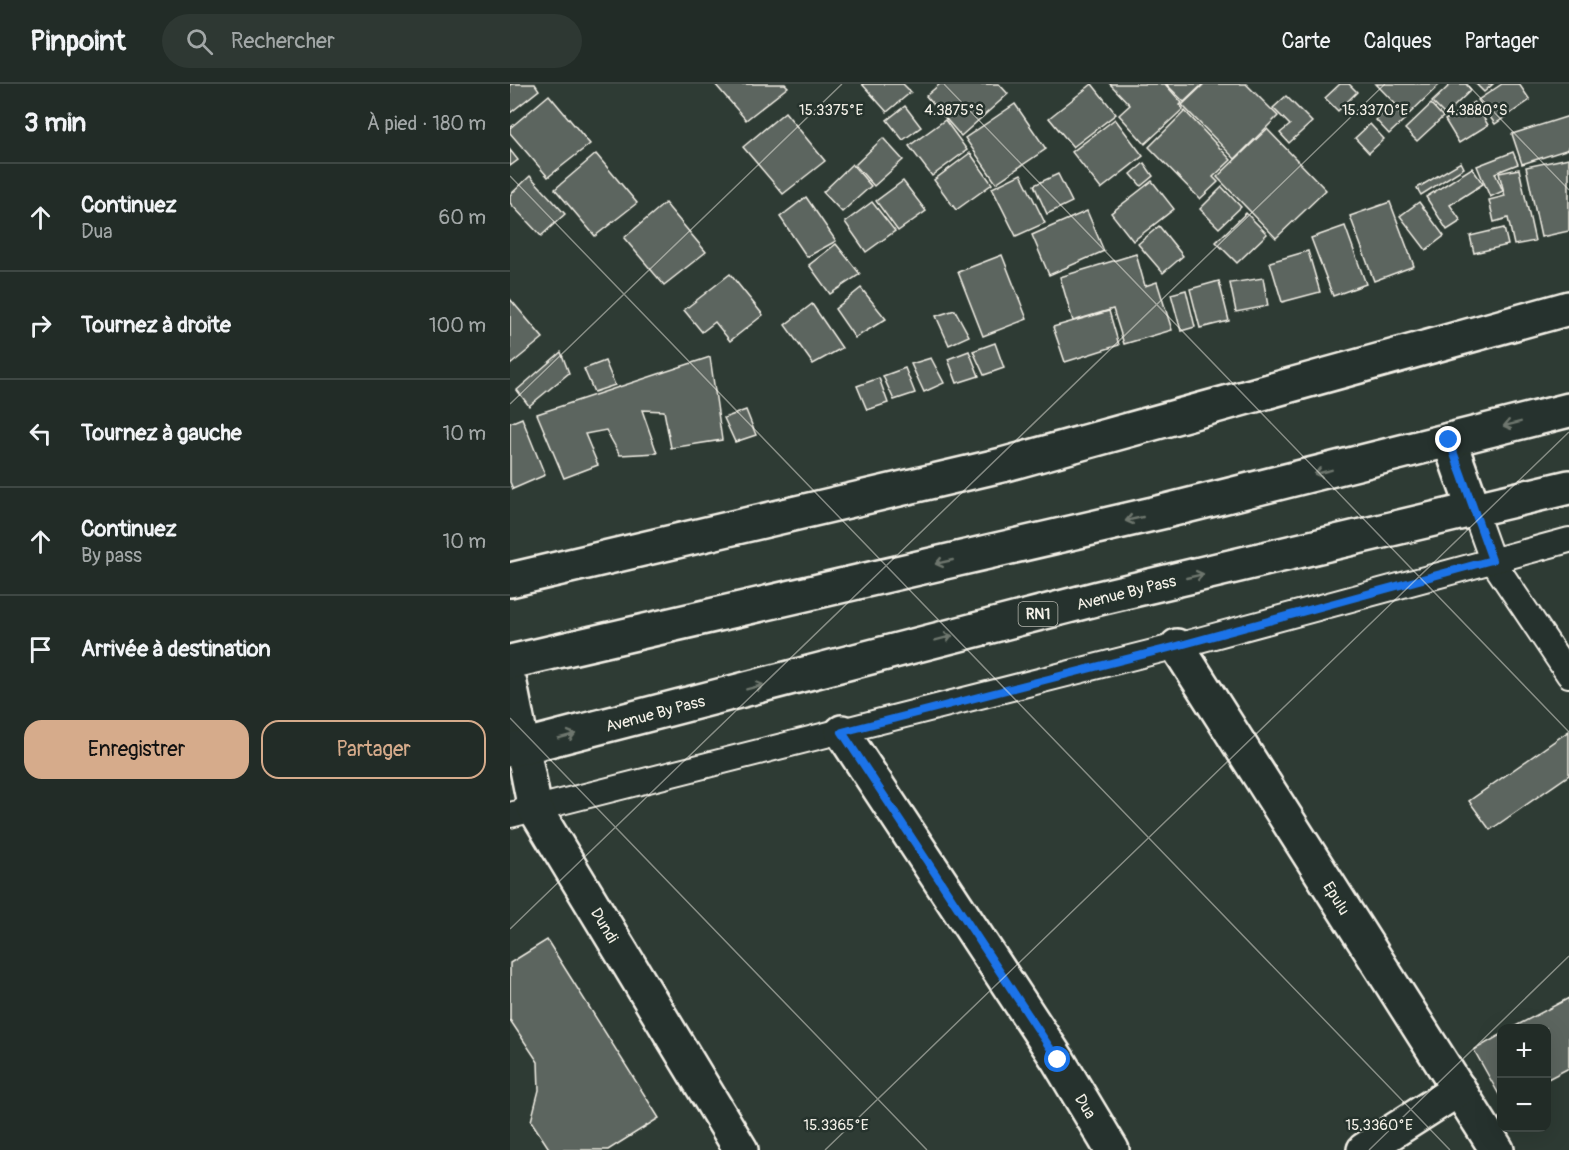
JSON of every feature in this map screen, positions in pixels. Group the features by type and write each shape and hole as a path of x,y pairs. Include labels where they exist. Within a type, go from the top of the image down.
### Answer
{"main road":[{"path":"510,580 1002,465 1569,308"},
{"path":"510,662 1166,511 1569,410"},
{"path":"1449,440 1474,510"},
{"name":"Avenue By Pass","path":"516,749 1087,601 1569,487"},
{"name":"Epulu","path":"1177,646 1497,1150"},
{"name":"Dundi","path":"510,684 522,812 741,1150"},
{"name":"Dua","path":"842,732 1058,1060 1112,1150"},
{"path":"1364,1150 1459,1089"}],"lane":[{"path":"1474,510 1492,560 1569,675"},
{"path":"522,812 1177,646 1569,540"}],"building":[{"path":"510,84 535,84 539,90 510,113"},
{"path":"715,84 785,84 788,87 746,120"},
{"path":"862,84 903,84 911,92 887,112"},
{"path":"940,84 999,84 1008,94 961,136 926,96"},
{"path":"1092,84 1116,114 1073,147 1049,118"},
{"path":"1110,84 1165,84 1182,103 1180,105 1183,109 1145,144 1119,115 1130,105"},
{"path":"1166,84 1203,84 1184,102"},
{"path":"1204,84 1246,84 1278,116 1235,159 1182,105"},
{"path":"1340,84 1349,84 1357,92 1338,111 1325,98"},
{"path":"1376,84 1440,84 1407,116"},
{"path":"1451,84 1466,84 1471,90 1445,115 1432,102"},
{"path":"1476,84 1493,84 1484,92"},
{"path":"1502,84 1519,84 1530,100 1495,124 1478,100"},
{"path":"549,95 590,144 548,177 510,133 510,128"},
{"path":"1286,96 1312,122 1289,143 1280,133 1290,125 1273,108"},
{"path":"1474,102 1488,125 1459,143 1445,120"},
{"path":"1015,104 1046,149 996,183 965,138"},
{"path":"1431,104 1443,117 1417,141 1405,129"},
{"path":"1391,105 1405,119 1389,134 1376,120"},
{"path":"905,106 921,127 903,140 887,120"},
{"path":"1185,111 1231,160 1213,177 1218,182 1200,199 1149,147"},
{"path":"785,112 825,161 783,194 743,147"},
{"path":"1569,116 1569,149 1522,164 1512,134"},
{"path":"1115,119 1143,156 1101,189 1072,152"},
{"path":"945,120 967,150 932,176 909,146"},
{"path":"1370,124 1384,139 1369,153 1355,138"},
{"path":"1267,129 1326,190 1276,238 1217,177"},
{"path":"883,138 903,160 874,186 855,165"},
{"path":"510,150 518,160 510,166"},
{"path":"1513,152 1518,164 1495,173 1503,191 1490,197 1477,166"},
{"path":"970,153 992,184 956,210 934,180"},
{"path":"596,154 637,203 595,236 555,189"},
{"path":"1569,158 1569,231 1541,237 1526,167"},
{"path":"1461,162 1464,168 1421,195 1417,188"},
{"path":"1144,163 1153,176 1141,186 1131,174"},
{"path":"852,164 871,186 842,212 823,192"},
{"path":"1472,168 1483,184 1450,205 1461,221 1447,230 1426,197"},
{"path":"1519,169 1535,241 1514,245 1508,218 1494,222 1489,200 1505,196 1499,173"},
{"path":"1021,174 1045,223 1016,236 992,188"},
{"path":"1058,174 1072,202 1047,214 1034,185"},
{"path":"530,176 565,214 541,236 510,203 510,195"},
{"path":"903,181 926,211 898,231 876,201"},
{"path":"1152,181 1174,209 1133,241 1111,213"},
{"path":"1222,187 1241,207 1219,228 1200,209"},
{"path":"806,197 836,241 807,257 780,217"},
{"path":"872,202 895,231 866,252 845,222"},
{"path":"1390,202 1414,266 1374,281 1350,216"},
{"path":"1419,202 1444,236 1426,250 1400,216"},
{"path":"665,203 706,252 664,285 624,238"},
{"path":"1087,211 1104,251 1049,275 1032,235"},
{"path":"1246,213 1267,234 1237,263 1216,242"},
{"path":"1159,226 1183,256 1163,273 1138,244"},
{"path":"1345,226 1366,284 1333,296 1311,238"},
{"path":"1504,228 1508,245 1474,253 1470,236"},
{"path":"836,244 860,274 830,294 809,265"},
{"path":"1308,251 1320,292 1282,302 1270,262"},
{"path":"1136,254 1145,286 1157,282 1172,330 1124,344 1113,309 1073,321 1060,277"},
{"path":"1002,255 1027,319 983,336 958,272"},
{"path":"730,274 763,315 730,341 715,322 702,332 684,310"},
{"path":"1263,278 1268,306 1236,312 1230,283"},
{"path":"1219,281 1229,321 1200,328 1190,289"},
{"path":"861,288 886,319 855,338 835,309"},
{"path":"1186,290 1195,327 1181,331 1171,294"},
{"path":"510,299 543,338 510,365"},
{"path":"812,304 842,348 813,364 785,325"},
{"path":"955,310 969,336 949,345 936,316"},
{"path":"1109,311 1119,345 1065,362 1053,327"},
{"path":"995,343 1004,368 984,375 973,351"},
{"path":"969,351 979,376 957,383 948,359"},
{"path":"561,352 569,373 529,406 517,390"},
{"path":"710,357 722,440 671,448 664,411 642,410 657,453 620,455 606,430 585,434 598,465 564,478 537,414"},
{"path":"931,358 944,383 924,392 911,364"},
{"path":"605,361 615,385 594,392 584,369"},
{"path":"905,368 915,393 894,400 883,376"},
{"path":"879,378 888,403 867,410 857,386"},
{"path":"746,410 756,435 735,442 724,418"},
{"path":"522,418 545,475 513,489 510,482 510,423"},
{"path":"1569,731 1569,775 1490,830 1469,801"},
{"path":"547,940 659,1118 608,1150 550,1150 531,1121 539,1090 538,1062 510,1020 510,963"},
{"path":"1569,998 1569,1068 1551,1077 1551,1024 1520,1024"},
{"path":"1497,1037 1497,1091 1474,1050"}],"route":[{"path":"1058,1060 842,732 1177,646 1492,560 1449,440"}]}
